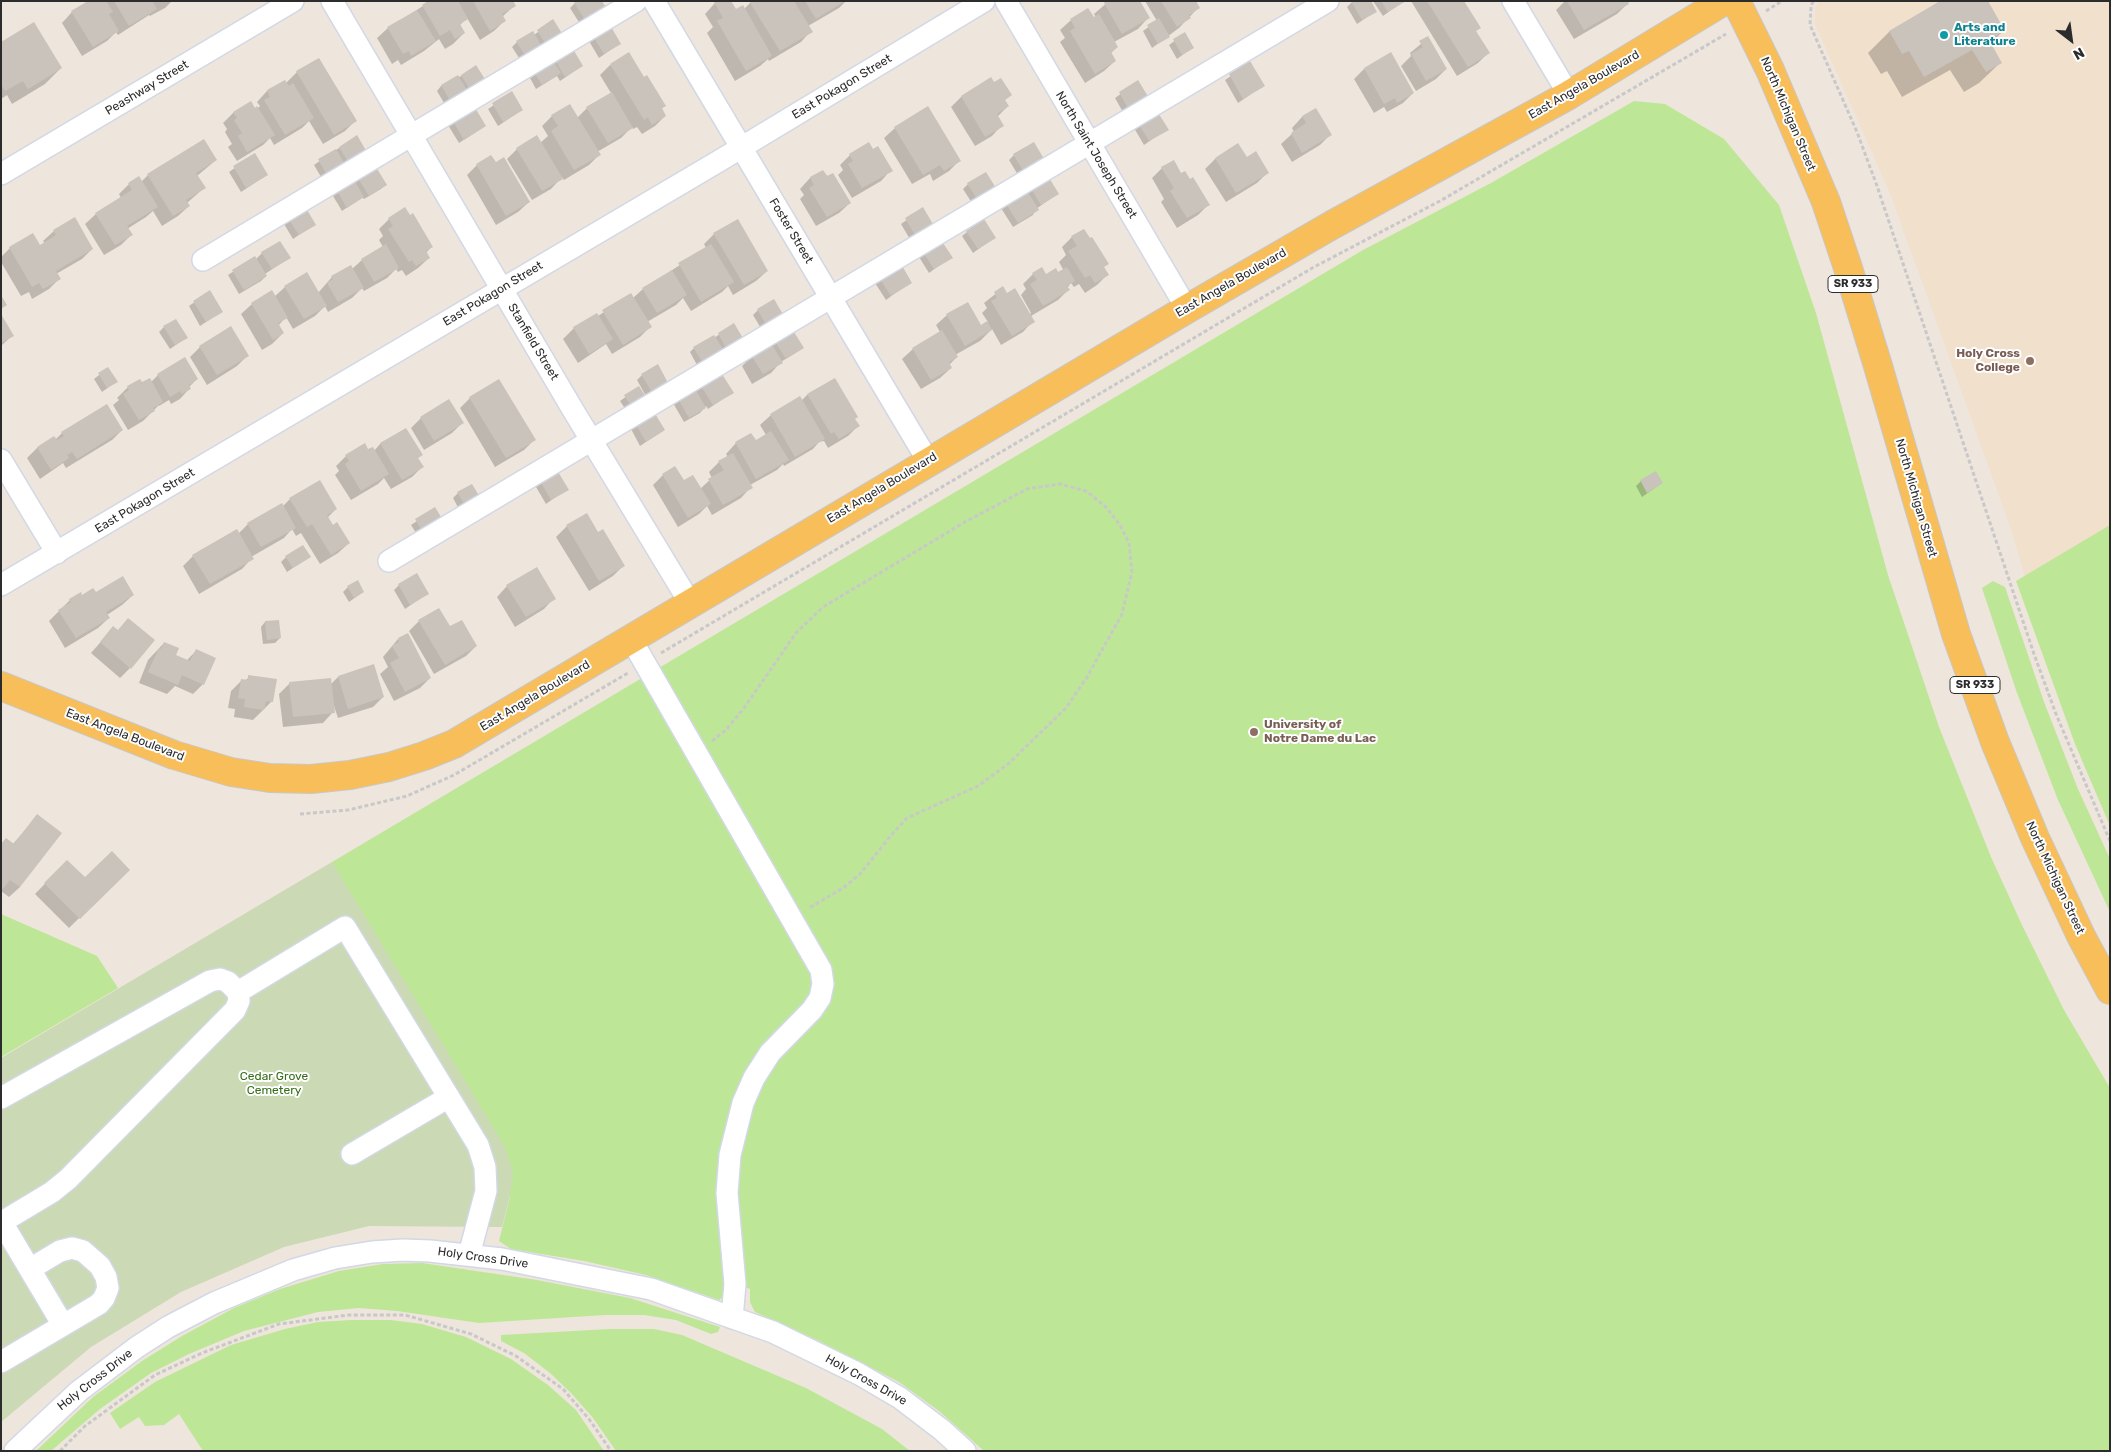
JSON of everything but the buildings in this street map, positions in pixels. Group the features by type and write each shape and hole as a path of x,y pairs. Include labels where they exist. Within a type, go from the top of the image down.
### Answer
{"main road":[{"name":"East Angela Boulevard","path":"1,686 165,752 211,768 270,778 311,779 350,775 389,767 424,756 454,744 1187,309 1324,230 1569,95 1724,1"},
{"name":"North Michigan Street","path":"1736,1 1777,87 1826,202 1876,357 1956,634 1995,742 2035,838 2081,936 2110,990"}],"street":[{"name":"Peashway Street","path":"1,174 293,1"},
{"name":"Stanfield Street","path":"332,1 410,136 690,603"},
{"path":"203,260 636,1"},
{"name":"Foster Street","path":"654,1 928,461"},
{"name":"East Pokagon Street","path":"1,585 741,148 984,1"},
{"name":"North Saint Joseph Street","path":"1006,1 1187,309"},
{"path":"389,561 1328,1"},
{"path":"1513,1 1569,95"},
{"path":"1,460 57,553"},
{"path":"631,639 821,970 823,984 820,998 812,1010 765,1062 754,1078 743,1103 730,1155 727,1193 735,1284 732,1318"},
{"path":"238,992 345,927 478,1145 484,1167 486,1191 469,1256"},
{"path":"1,1098 210,980 220,979 228,982 238,992 239,1001 235,1010 68,1179 52,1192 2,1222 63,1325"},
{"path":"352,1154 449,1097"},
{"path":"1,1362 99,1304 108,1288 106,1277 100,1266 83,1251 72,1248 60,1251 30,1269"},
{"name":"Holy Cross Drive","path":"15,1451 79,1390 137,1347 191,1315 250,1287 293,1270 336,1258 372,1252 430,1251 502,1259 651,1290 773,1332 859,1374 900,1398 942,1430 965,1451"}],"path":[{"path":"1813,1 1810,7 1810,25 1857,132 1877,186 2034,654 2059,723 2110,841"},
{"path":"300,814 348,810 407,796 454,775 1314,267 1440,201 1711,43"},
{"path":"696,752 726,730 744,708 796,633 823,607 965,522 1027,488 1060,484 1086,492 1106,507 1120,526 1129,544 1132,572 1122,614 1087,677 1066,708 1008,764 978,786 907,818 892,833 860,874 843,888 792,918"},
{"path":"60,1451 84,1426 155,1375 202,1353 279,1324 349,1315 368,1315 405,1316 472,1334 516,1356 563,1389 589,1419 610,1451"}],"shaded area":[{"name":"Holy Cross College","path":"1819,1 2110,1 2110,819 2056,683 2011,529 1890,193 1815,24 1815,8"}],"green space":[{"name":"University of Notre Dame du Lac","path":"1634,101 1665,104 1724,139 1779,205 1816,313 1888,575 1939,727 1991,857 2022,925 2064,1010 2110,1088 2110,1451 984,1451 939,1411 899,1382 819,1341 755,1312 750,1302 750,1289 735,1284 727,1295 719,1300 646,1275 584,1261 511,1249 499,1241 510,1197 332,862 1363,250 1491,183"},
{"path":"2110,525 2110,826 2075,744 2016,581"},
{"path":"1993,581 2005,587 2044,702 2078,789 2110,859 2110,912 2058,800 2017,693 1982,588"},
{"name":"Cedar Grove Cemetery","path":"332,862 504,1145 513,1172 510,1196 502,1227 369,1226 284,1247 181,1292 91,1347 1,1422 1,1058"},
{"path":"1,914 97,956 118,988 1,1057"},
{"path":"422,1263 537,1280 630,1298 720,1327 718,1332 711,1334 676,1320 644,1315 605,1315 479,1323 397,1311 359,1308 318,1312 244,1331 189,1354 151,1373 100,1409 51,1451 36,1451 93,1397 142,1361 182,1336 234,1308 280,1289 339,1271 383,1264"},
{"path":"391,1320 422,1324 466,1337 511,1359 548,1385 576,1410 604,1451 203,1451 179,1414 164,1425 145,1426 139,1417 120,1429 110,1413 155,1382 231,1345 285,1329 318,1322"},
{"path":"609,1329 654,1329 682,1335 806,1388 882,1429 910,1451 616,1451 593,1418 571,1393 550,1373 524,1353 501,1341 501,1335"}],"place":[{"name":"Arts and Literature","path":"1944,35"},
{"name":"Holy Cross College","path":"2030,361"},
{"name":"University of Notre Dame du Lac","path":"1254,732"}]}
